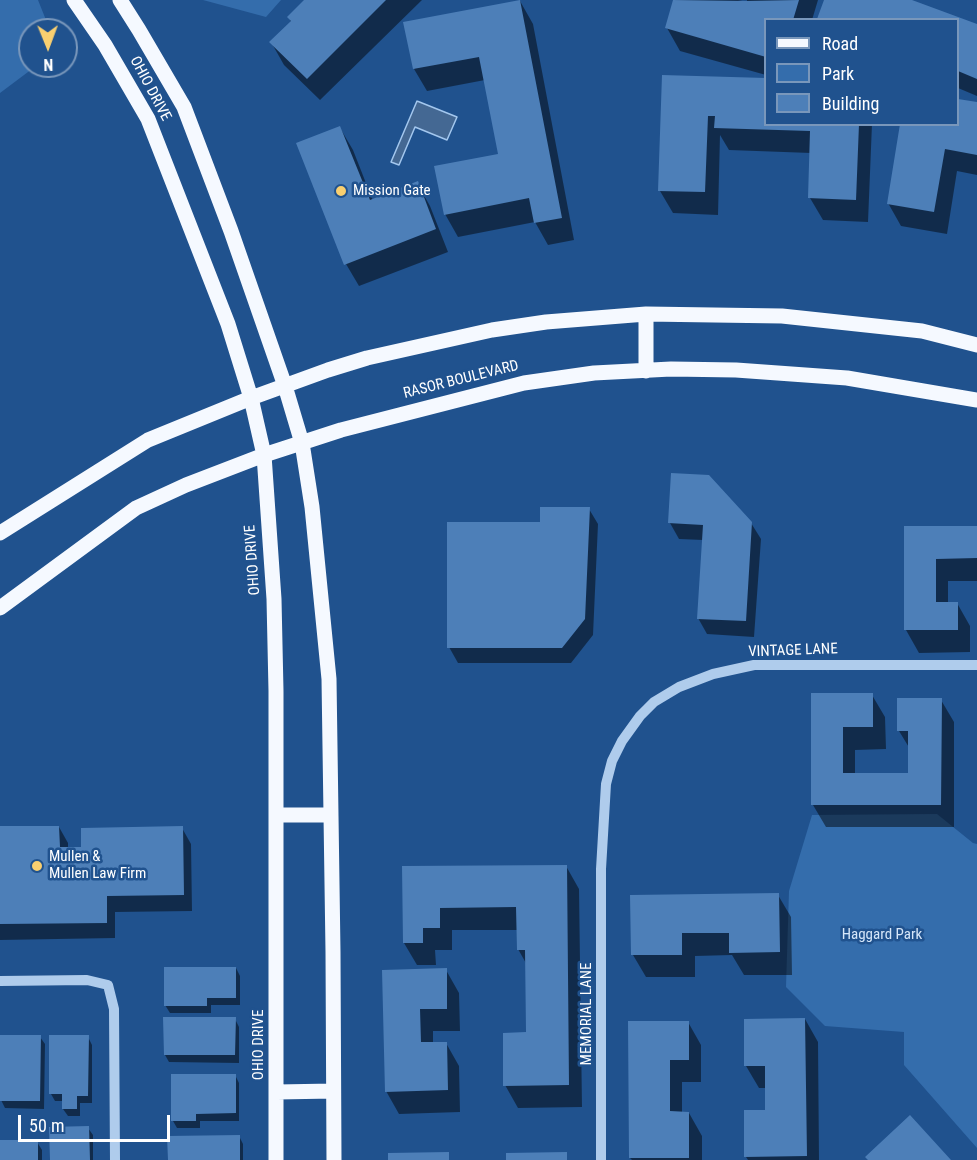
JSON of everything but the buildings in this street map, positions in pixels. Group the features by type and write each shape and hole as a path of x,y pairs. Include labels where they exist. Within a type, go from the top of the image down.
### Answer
{"main road":[{"name":"OHIO DRIVE","path":"74,0 105,45 148,118 228,324 251,398 264,455 274,599 276,1160"},
{"name":"OHIO DRIVE","path":"120,0 184,107 231,231 285,386 302,443 312,507 329,679 334,1160"},
{"path":"0,533 148,440 251,398 367,358 492,330 546,322 646,314 782,316 922,332 977,345"},
{"path":"646,314 646,370"},
{"name":"RASOR BOULEVARD","path":"0,608 136,508 186,485 302,443 411,411 524,383 646,370 736,370 847,378 977,400"},
{"path":"276,815 331,815"},
{"path":"277,1092 333,1091"}],"street":[{"name":"VINTAGE LANE","path":"602,868 606,784 612,761 622,741 640,716 654,702 679,687 713,674 754,665 977,665"},
{"name":"MEMORIAL LANE","path":"601,1160 602,868"},
{"path":"0,981 87,980 108,985 114,1010 115,1160"}],"green space":[{"path":"0,0 38,0 45,18 18,18 18,78 20,78 0,93"},
{"path":"203,0 281,0 266,17"},
{"name":"Haggard Park","path":"937,814 977,844 977,1148 904,1065 904,1032 825,1026 786,987 789,891 812,815"}],"shaded area":[{"path":"417,101 457,117 447,140 415,127 399,165 391,162"}],"place":[{"name":"Mission Gate","path":"341,191"},
{"name":"Mullen & Mullen Law Firm","path":"37,866"}]}
